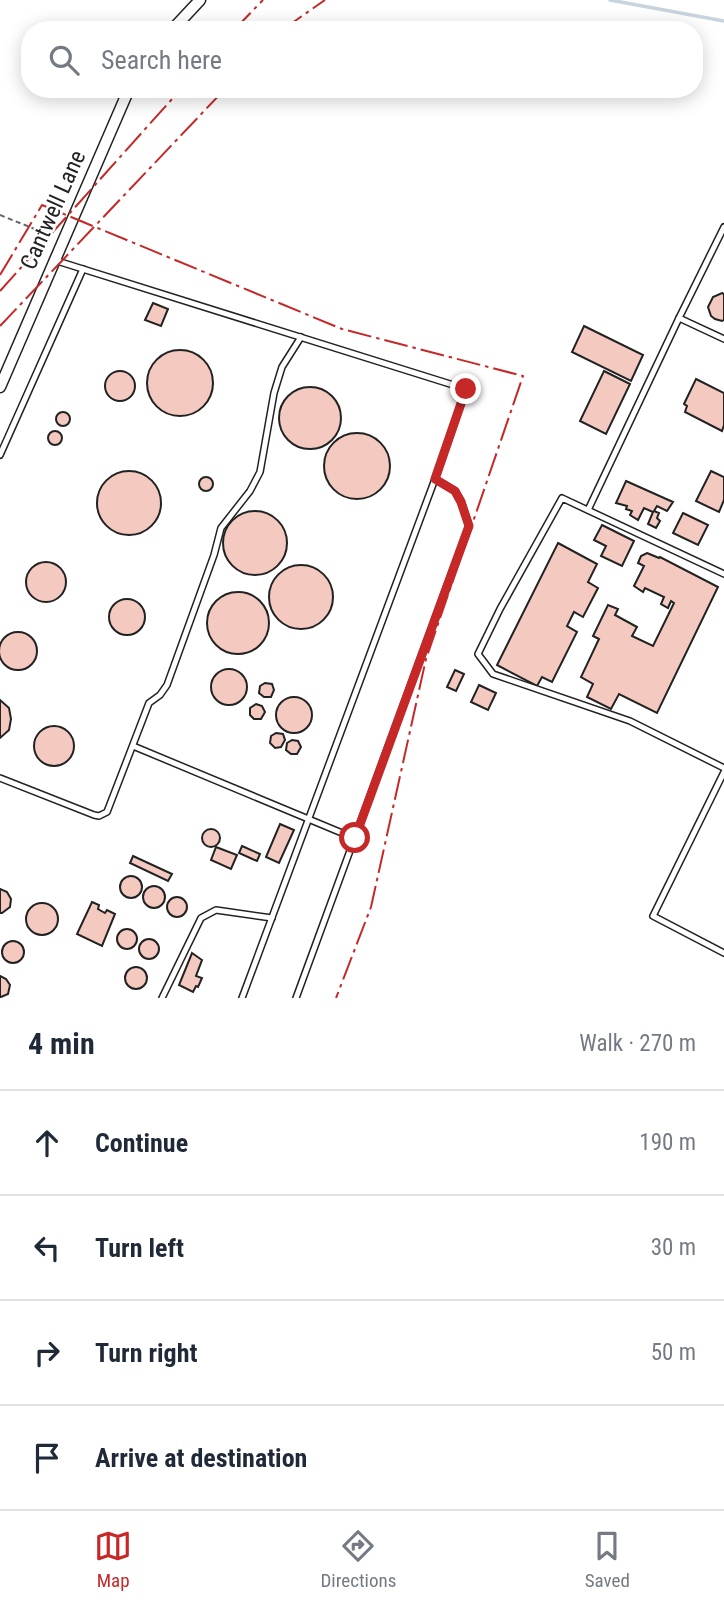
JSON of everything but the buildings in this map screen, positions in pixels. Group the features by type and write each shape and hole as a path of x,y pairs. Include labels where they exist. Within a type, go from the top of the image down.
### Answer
{"street":[{"path":"180,21 200,0"},
{"name":"Cantwell Lane","path":"0,387 125,98"}],"lane":[{"path":"588,510 724,227"},
{"path":"54,261 466,389 242,998"},
{"path":"0,455 83,269"},
{"path":"679,318 724,339"},
{"path":"0,778 94,815 107,812 149,703 160,695 167,685 214,555 221,528 250,491 260,472 278,380 282,368 301,337"},
{"path":"296,998 469,526 455,491 435,479"},
{"path":"724,574 562,498 478,654 493,674 629,721 724,770 653,916 724,953"},
{"path":"132,746 355,838"},
{"path":"162,998 201,918 216,910 272,918"}],"path":[{"path":"0,215 63,240"}],"waterway":[{"path":"610,0 724,21"}],"power":[{"path":"243,21 263,0"},
{"path":"295,21 325,0"},
{"path":"0,291 173,98"},
{"path":"0,326 216,98"},
{"path":"0,275 42,205 342,329 523,376 426,659 371,907 336,998"}],"route":[{"path":"355,838 469,526 455,491 435,479 466,389"}]}
